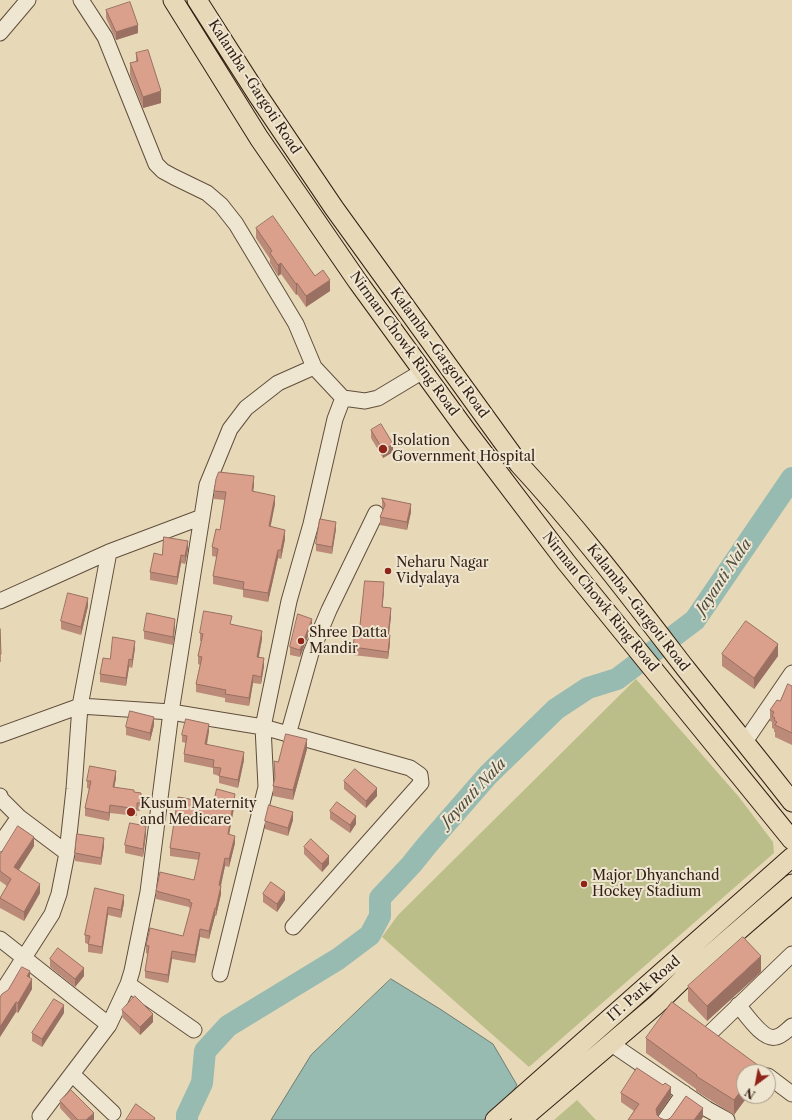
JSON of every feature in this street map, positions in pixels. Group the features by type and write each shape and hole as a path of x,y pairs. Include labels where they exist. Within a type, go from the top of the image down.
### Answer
{"main road":[{"name":"Nirman Chowk Ring Road","path":"173,0 259,138 358,282 423,371 566,562 792,840"},
{"name":"Kalamba -Gargoti Road","path":"197,0 257,94 334,208 519,464 553,501 792,802"},
{"name":"IT. Park Road","path":"495,1120 792,857"},
{"name":"IT. Park Road","path":"521,1120 792,884"}],"street":[{"path":"0,32 28,0"},
{"path":"81,0 105,37 156,164 163,171 174,178 207,193 221,205 236,224 296,324 314,367 343,398 365,401 378,398 423,371"},
{"path":"40,1116 109,1025 128,984 148,892 171,712 207,485 230,429 246,408 278,383 314,367"},
{"path":"220,974 266,787 263,727 289,601 311,524 335,420 343,398"},
{"path":"288,735 311,653 329,610 376,513"},
{"path":"0,601 110,552 202,517"},
{"path":"0,995 52,914 59,894 67,853 74,789 80,706 110,552"},
{"path":"744,743 792,673"},
{"path":"0,734 80,706 171,712 263,727 410,768 420,775 421,783 293,927"},
{"path":"0,796 1,800 19,817 67,853"},
{"path":"0,844 19,817"},
{"path":"0,939 109,1025"},
{"path":"709,1034 792,954"},
{"path":"128,984 194,1030"},
{"path":"738,1006 763,1034 770,1038 777,1037 792,1026"},
{"path":"610,1043 707,1109 727,1120"},
{"path":"72,1074 113,1113"},
{"path":"776,1082 792,1093"},
{"path":"665,1120 684,1093"}],"green space":[{"name":"Major Dhyanchand Hockey Stadium","path":"636,679 739,797 773,842 774,853 529,1067 382,937 398,915"},
{"path":"577,1100 596,1120 554,1120"}],"water":[{"path":"391,979 493,1044 517,1085 504,1104 486,1120 271,1120 311,1055"}],"building":[{"path":"130,2 138,25 116,32 106,10"},
{"path":"148,50 161,91 143,97 130,63 138,61 136,53"},
{"path":"273,216 315,276 323,270 330,280 306,296 281,263 278,265 270,253 272,251 256,228"},
{"path":"381,424 393,444 383,450 371,430"},
{"path":"219,472 254,476 252,491 275,496 269,526 285,530 281,550 278,550 268,593 243,589 244,582 213,576 218,549 212,547 216,529 220,530 226,492 214,491"},
{"path":"382,498 411,504 407,522 380,517 385,505"},
{"path":"320,519 336,522 332,547 316,544"},
{"path":"164,537 188,541 185,556 181,555 177,577 150,572 154,553 162,555"},
{"path":"365,581 384,582 382,607 391,608 388,652 353,647 355,631 359,631"},
{"path":"68,593 88,598 81,627 61,621"},
{"path":"204,611 232,616 230,624 262,631 257,657 264,658 261,677 253,675 249,698 225,694 226,690 196,684 202,657 198,656 203,634 200,633"},
{"path":"147,613 175,619 173,637 144,631"},
{"path":"298,614 312,619 300,650 290,647"},
{"path":"746,621 778,644 754,678 722,654"},
{"path":"0,629 1,654 0,654"},
{"path":"113,637 135,641 132,660 129,659 126,678 100,674 103,658 110,659"},
{"path":"788,684 792,686 792,733 775,725 777,722 772,716 774,712 770,710 777,700 780,701"},
{"path":"130,711 154,717 150,733 126,727"},
{"path":"186,719 209,724 205,744 244,752 238,780 219,776 221,768 213,767 214,760 184,754 187,736 182,735"},
{"path":"286,734 307,739 293,790 273,786 275,777 274,761 278,762"},
{"path":"90,766 116,771 113,787 134,790 134,792 141,793 140,803 137,803 137,809 110,805 109,813 85,808 91,781 87,781"},
{"path":"355,769 377,788 366,801 344,781"},
{"path":"217,789 235,794 228,834 235,836 229,859 225,858 219,885 221,886 209,931 200,929 195,955 172,951 168,975 145,971 149,946 146,945 150,928 183,936 192,903 189,902 190,900 156,891 160,872 194,880 200,853 170,848 178,797 213,803"},
{"path":"337,802 356,816 350,825 330,811"},
{"path":"269,805 293,812 288,828 265,821"},
{"path":"130,823 146,826 143,849 125,845"},
{"path":"18,826 34,837 14,867 40,884 24,912 0,898 11,879 0,871 0,855"},
{"path":"77,834 104,838 101,858 75,853"},
{"path":"311,839 329,856 322,864 304,847"},
{"path":"271,882 285,892 277,904 263,894"},
{"path":"95,888 124,895 121,910 108,907 102,947 88,944 90,936 85,935"},
{"path":"743,937 761,956 707,1006 688,986"},
{"path":"58,948 84,968 75,979 50,959"},
{"path":"22,967 30,971 27,976 32,979 18,1003 16,1002 0,1027 0,997 8,990"},
{"path":"135,996 153,1014 140,1027 122,1010"},
{"path":"54,999 64,1005 42,1039 32,1033"},
{"path":"672,1002 756,1064 736,1064 736,1097 734,1100 696,1076 697,1075 646,1038"},
{"path":"637,1068 663,1085 665,1083 671,1087 656,1109 657,1115 665,1120 628,1120 639,1104 621,1093"},
{"path":"71,1090 94,1113 86,1120 78,1120 60,1101"},
{"path":"686,1096 703,1108 694,1120 665,1120 672,1116"},
{"path":"136,1104 155,1118 154,1120 126,1120"}],"waterway":[{"name":"Jayanti Nala","path":"187,1120 187,1115 202,1083 205,1051 228,1026 338,959 370,935 380,916 380,898 411,865 488,775 556,709 588,688 617,679 695,620 792,478"}],"place":[{"name":"Isolation Government Hospital","path":"383,449"},
{"name":"Neharu Nagar Vidyalaya","path":"388,571"},
{"name":"Shree Datta Mandir","path":"301,641"},
{"name":"Kusum Maternity and Medicare","path":"131,812"},
{"name":"Major Dhyanchand Hockey Stadium","path":"584,884"}]}
